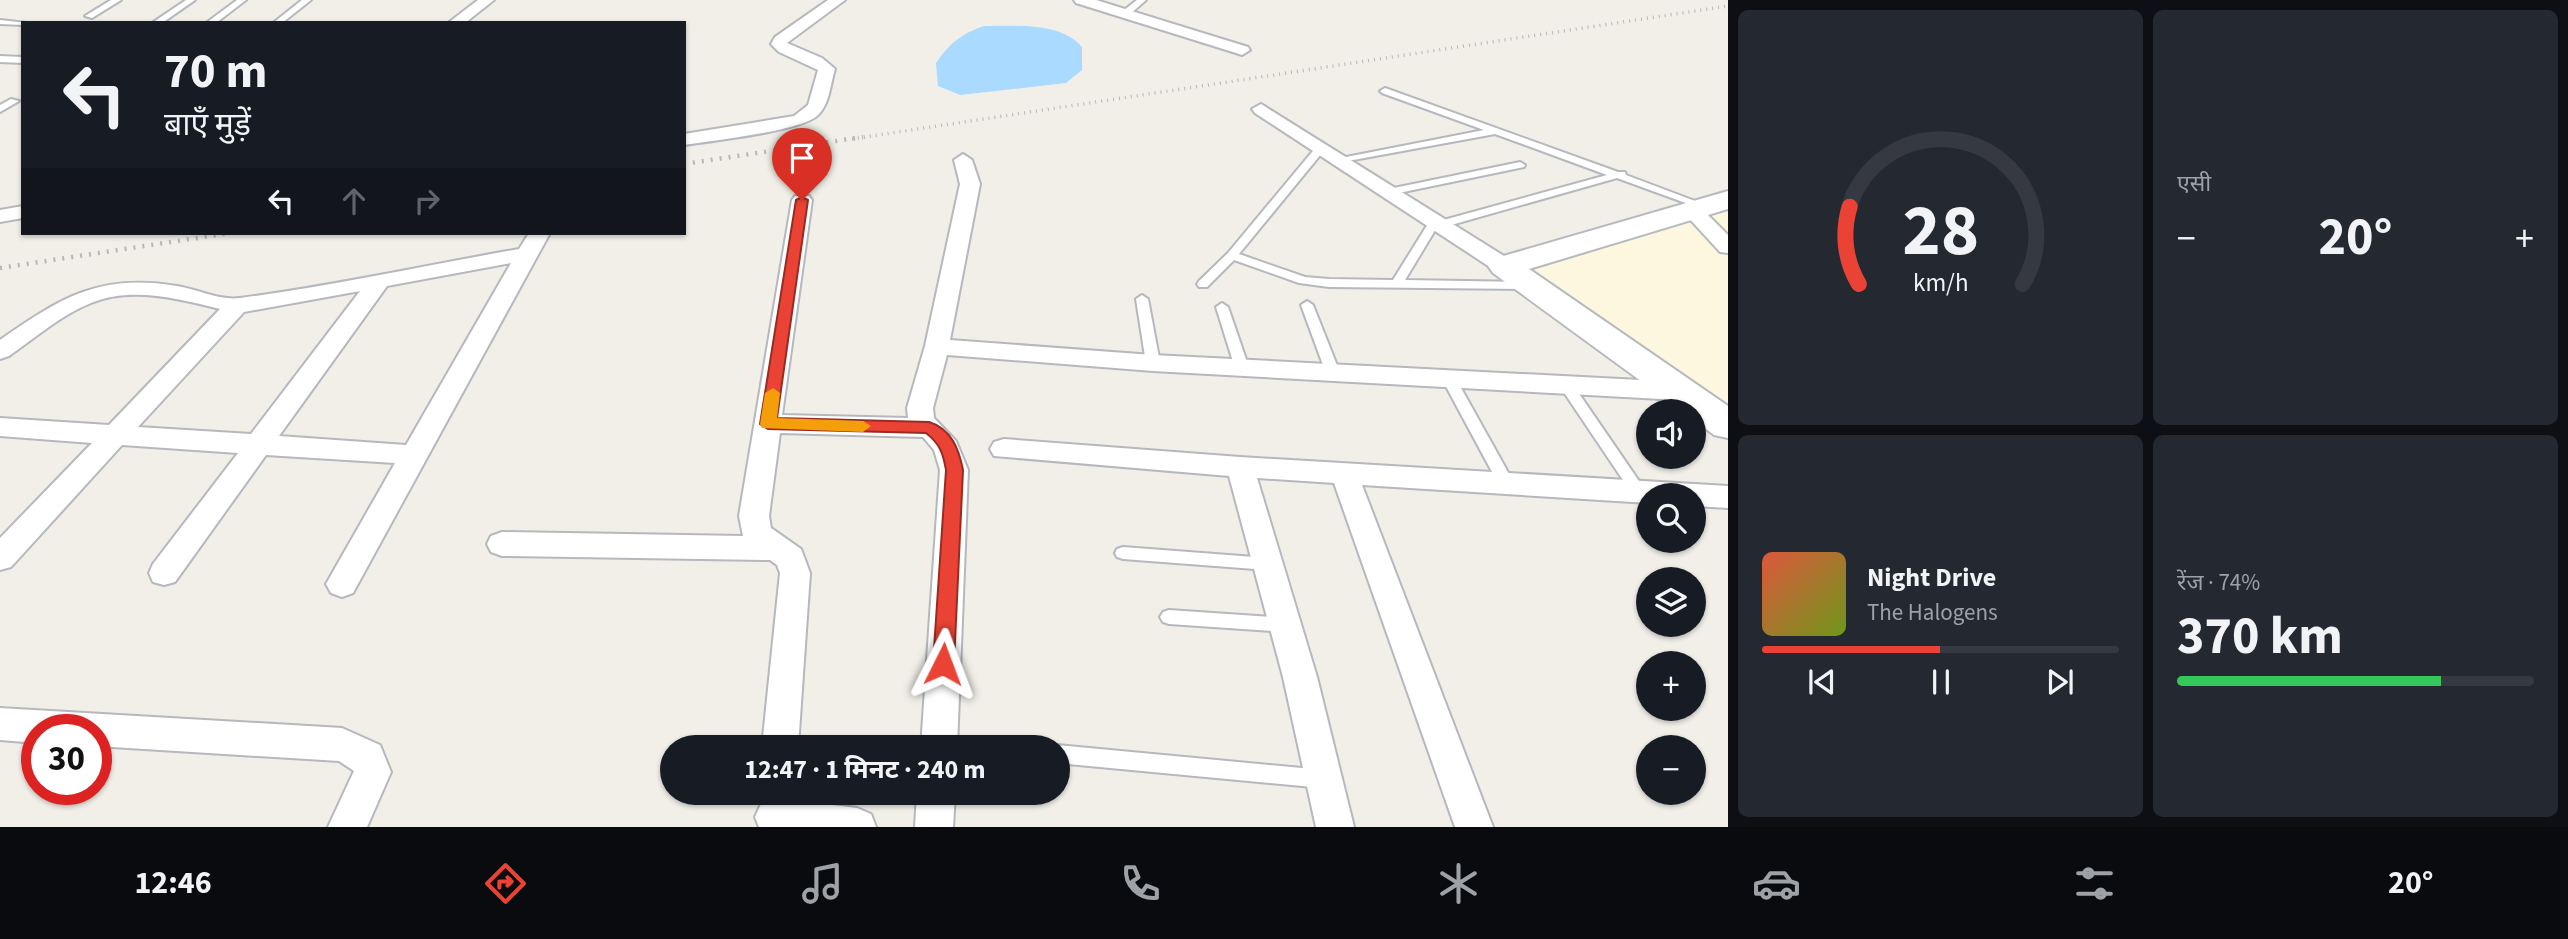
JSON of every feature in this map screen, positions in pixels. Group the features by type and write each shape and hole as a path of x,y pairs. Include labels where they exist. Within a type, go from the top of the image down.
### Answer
{"street":[{"path":"459,21 487,0"},
{"path":"686,140 799,121 811,115 818,105 827,69 822,63 789,51 779,44 780,40 838,0"},
{"path":"1081,0 1242,50"},
{"path":"1261,109 1517,275 1728,425"},
{"path":"940,735 954,470 951,453 943,438 921,421 920,408 937,345 970,184 963,160"},
{"path":"781,735 795,573 790,558 757,534 754,525 802,200"},
{"path":"1517,275 1709,206 1728,247"},
{"path":"0,216 21,212"},
{"path":"0,351 59,311 83,297 99,293 129,290 177,292 236,306 379,281 533,244"},
{"path":"342,584 533,244"},
{"path":"164,573 379,281"},
{"path":"0,558 236,306"},
{"path":"937,345 985,352 1153,363 1679,391"},
{"path":"768,424 929,428"},
{"path":"0,427 415,455"},
{"path":"1004,449 1240,467 1636,491"},
{"path":"1240,467 1285,625 1335,827"},
{"path":"1344,473 1474,827"},
{"path":"1706,496 1728,497"},
{"path":"502,544 778,548"},
{"path":"0,724 21,725"},
{"path":"112,731 342,746 367,757 373,772 347,827"},
{"path":"934,827 935,805"},
{"path":"774,812 857,827"}],"lane":[{"path":"89,16 117,0"},
{"path":"159,21 191,0"},
{"path":"213,21 243,0"},
{"path":"280,21 307,0"},
{"path":"1126,13 1142,0"},
{"path":"0,22 21,23"},
{"path":"0,59 21,60"},
{"path":"1385,91 1709,206"},
{"path":"0,109 14,101"},
{"path":"1341,161 1497,130"},
{"path":"1203,284 1232,255 1321,148"},
{"path":"1389,192 1520,165"},
{"path":"1398,282 1438,223 1621,174"},
{"path":"1232,255 1303,280 1329,283 1517,275"},
{"path":"1142,299 1153,363"},
{"path":"1307,305 1333,373"},
{"path":"1222,307 1242,368"},
{"path":"1449,379 1506,483"},
{"path":"1566,385 1636,488"},
{"path":"1123,553 1268,564"},
{"path":"1170,617 1285,625"},
{"path":"1070,755 1324,779"}],"shaded area":[{"path":"1728,212 1728,417 1526,269 1699,217"}],"water":[{"path":"984,26 1037,27 1062,33 1082,47 1082,70 1066,83 960,95 938,86 936,63 941,56 962,36"}],"railway":[{"path":"852,139 1728,6"},
{"path":"686,164 863,137"},
{"path":"0,268 217,235"}],"slow traffic":[{"path":"773,393 768,424 863,426"}],"route":[{"path":"802,200 768,424 929,428 943,438 951,453 954,470 943,664"}]}
